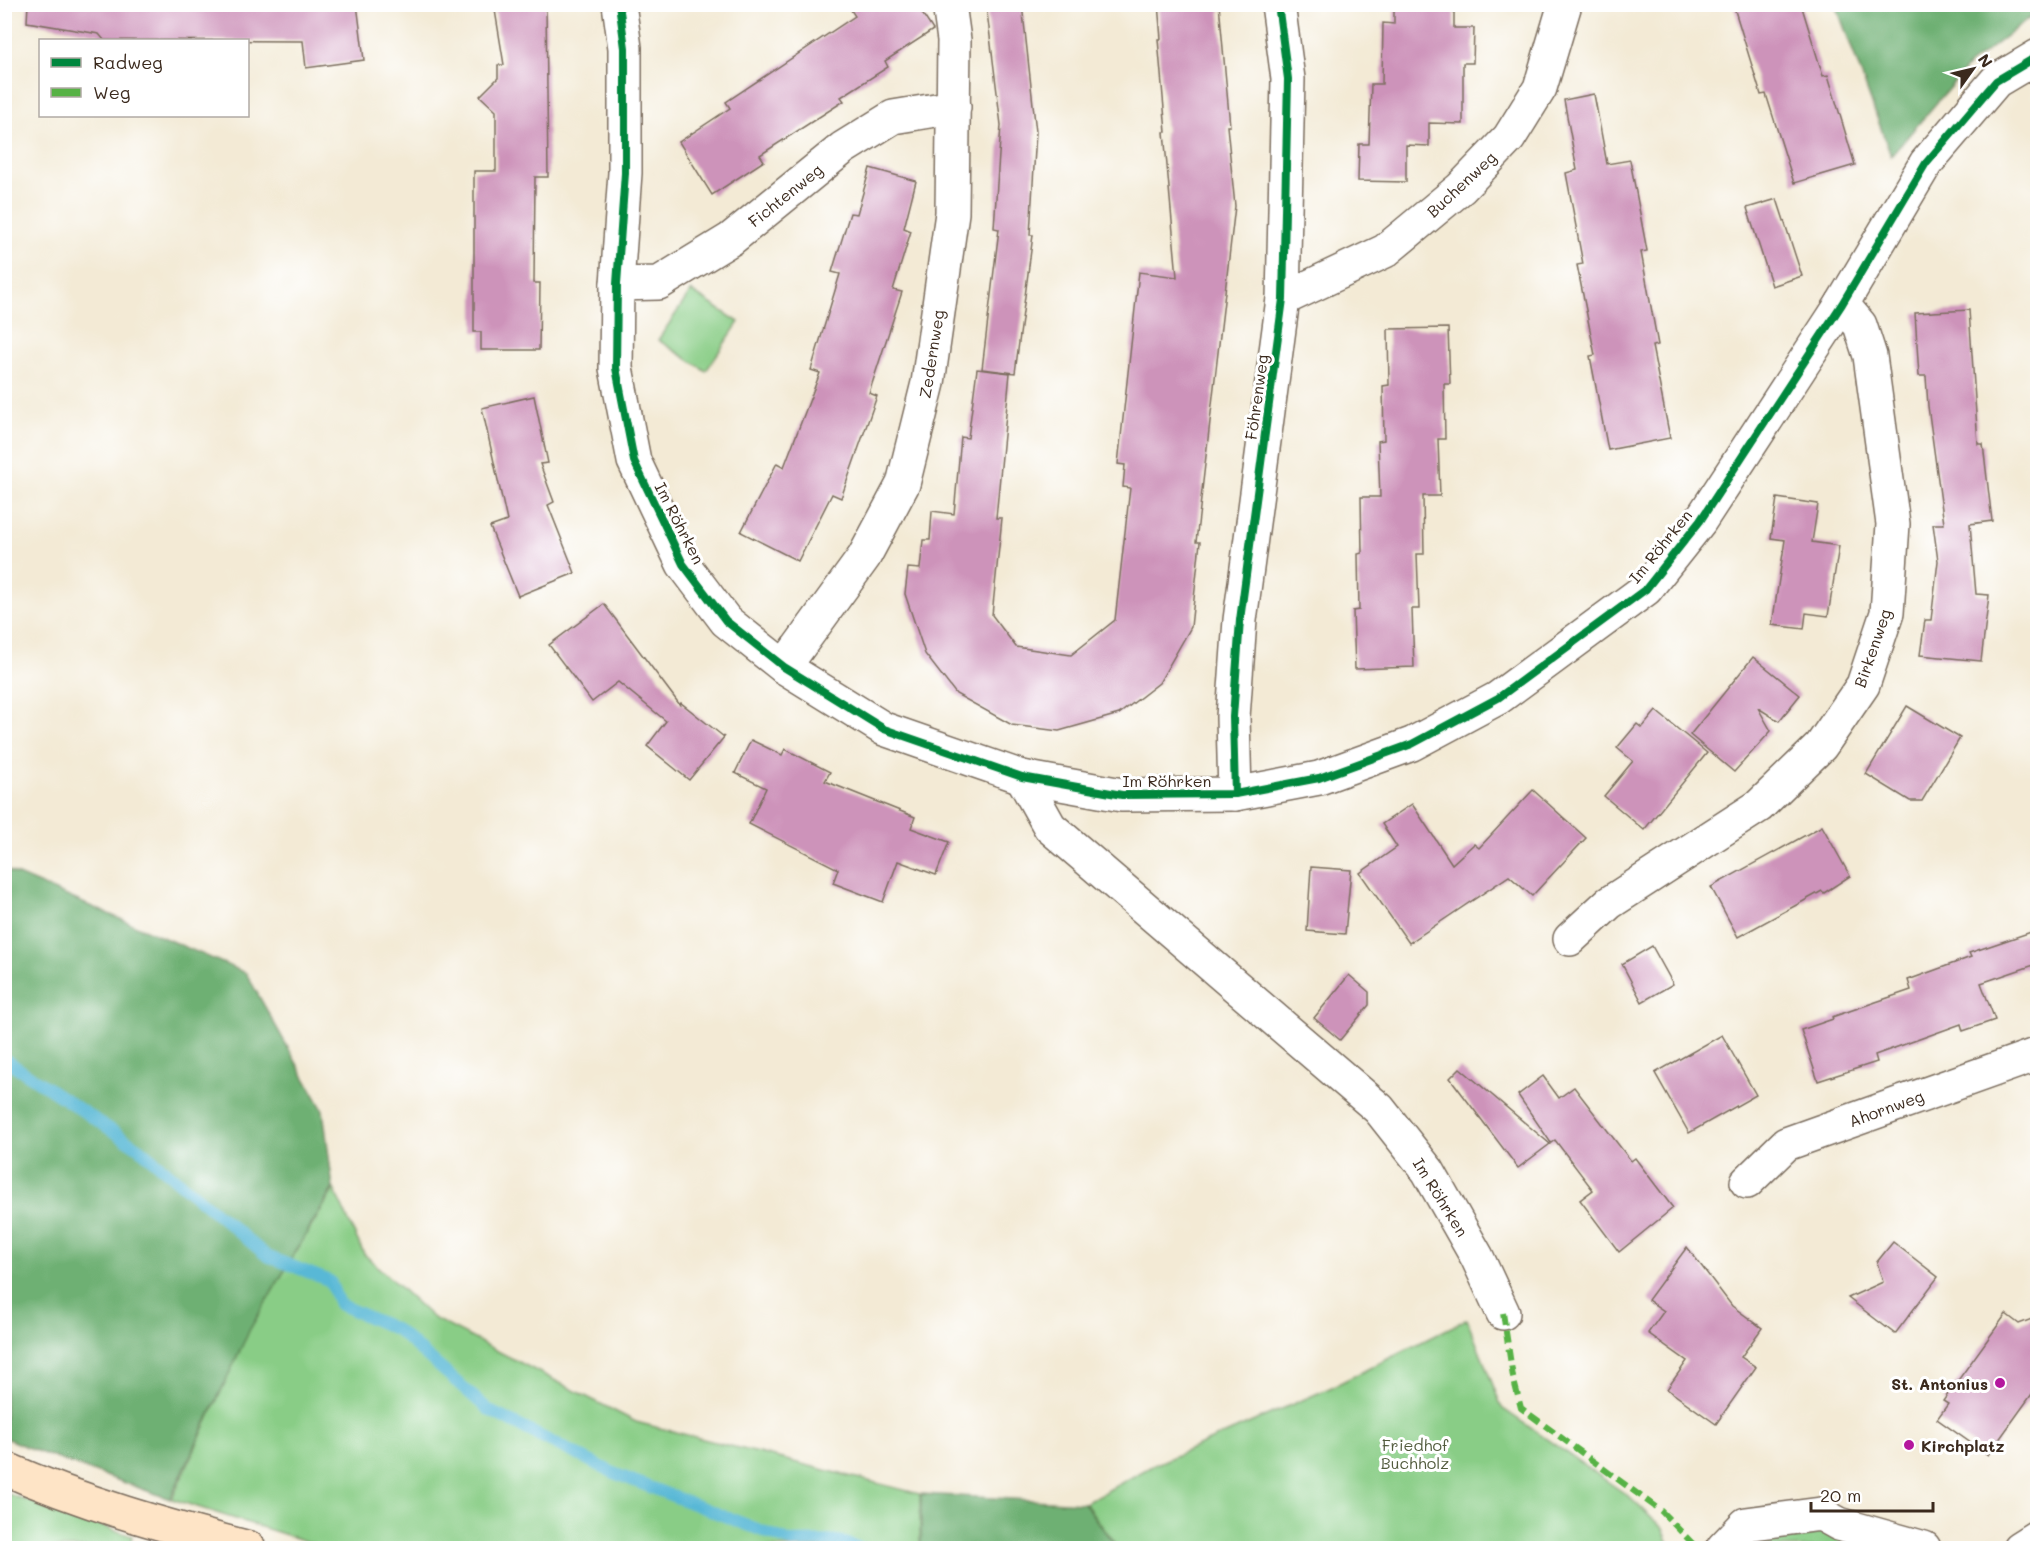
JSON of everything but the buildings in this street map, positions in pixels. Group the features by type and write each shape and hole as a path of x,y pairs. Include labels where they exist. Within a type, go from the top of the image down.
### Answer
{"street":[{"name":"Im Röhrken","path":"619,4 626,48 625,173 617,284 616,368 634,461 683,564 726,621 784,667 884,729 1022,777 1122,795 1235,794 1319,778 1412,744 1498,698 1646,589 1700,521 1842,304 1926,163 1996,81 2037,56"},
{"name":"Zedernweg","path":"784,667 864,557 903,484 928,383 952,213 954,40 949,4"},
{"name":"Föhrenweg","path":"1235,794 1233,717 1240,620 1283,299 1288,79 1278,4"},
{"name":"Buchenweg","path":"1283,299 1385,251 1461,188 1509,138 1540,88 1566,4"},
{"name":"Fichtenweg","path":"617,284 659,283 731,239 843,148 893,117 954,107"},
{"name":"Birkenweg","path":"1570,939 1610,903 1759,806 1821,746 1863,685 1887,613 1893,524 1870,356 1860,325 1842,304"},
{"name":"Im Röhrken","path":"1022,777 1050,827 1379,1109 1428,1171 1477,1257 1503,1313"},
{"name":"Ahornweg","path":"1747,1182 1786,1144 2037,1054"},
{"path":"4,1468 36,1483 157,1523 249,1548"},
{"path":"1723,1548 1746,1524 1821,1514 1839,1524 1924,1548"},
{"path":"2019,1548 2037,1536"}],"green space":[{"path":"1836,5 2037,5 2037,15 2027,20 1969,65 1891,156"},
{"path":"691,291 739,322 706,371 658,340"},
{"path":"4,869 246,973 323,1110 333,1188 250,1329 170,1499 5,1438"},
{"path":"334,1189 364,1254 433,1318 636,1422 920,1494 920,1548 328,1548 172,1499 250,1328"},
{"name":"Friedhof Buchholz","path":"1467,1319 1502,1408 1627,1495 1663,1529 1671,1548 1118,1548 1085,1503 1152,1466 1332,1387"},
{"path":"5,1493 132,1536 130,1548 5,1548"},
{"path":"921,1494 1084,1503 1117,1548 921,1548"},
{"path":"1804,1521 1893,1548 1758,1548 1759,1545"}],"waterway":[{"path":"4,1059 140,1149 267,1256 330,1281 339,1304 397,1330 490,1411 616,1474 791,1542 838,1541 861,1548"}],"marked path":[{"path":"1503,1313 1513,1377 1521,1408 1661,1511 1697,1548"}],"cycle path":[{"path":"619,4 625,48 625,173 617,284 616,368 634,461 683,564 726,621 784,667 884,729 1022,777 1122,795 1235,794 1319,778 1412,744 1498,698 1646,589 1700,521 1842,304 1926,163 1996,81 2038,56"},
{"path":"1235,794 1233,717 1240,620 1283,299 1288,79 1278,4"}],"place":[{"name":"St. Antonius","path":"2000,1383"},
{"name":"Kirchplatz","path":"1909,1445"}]}
